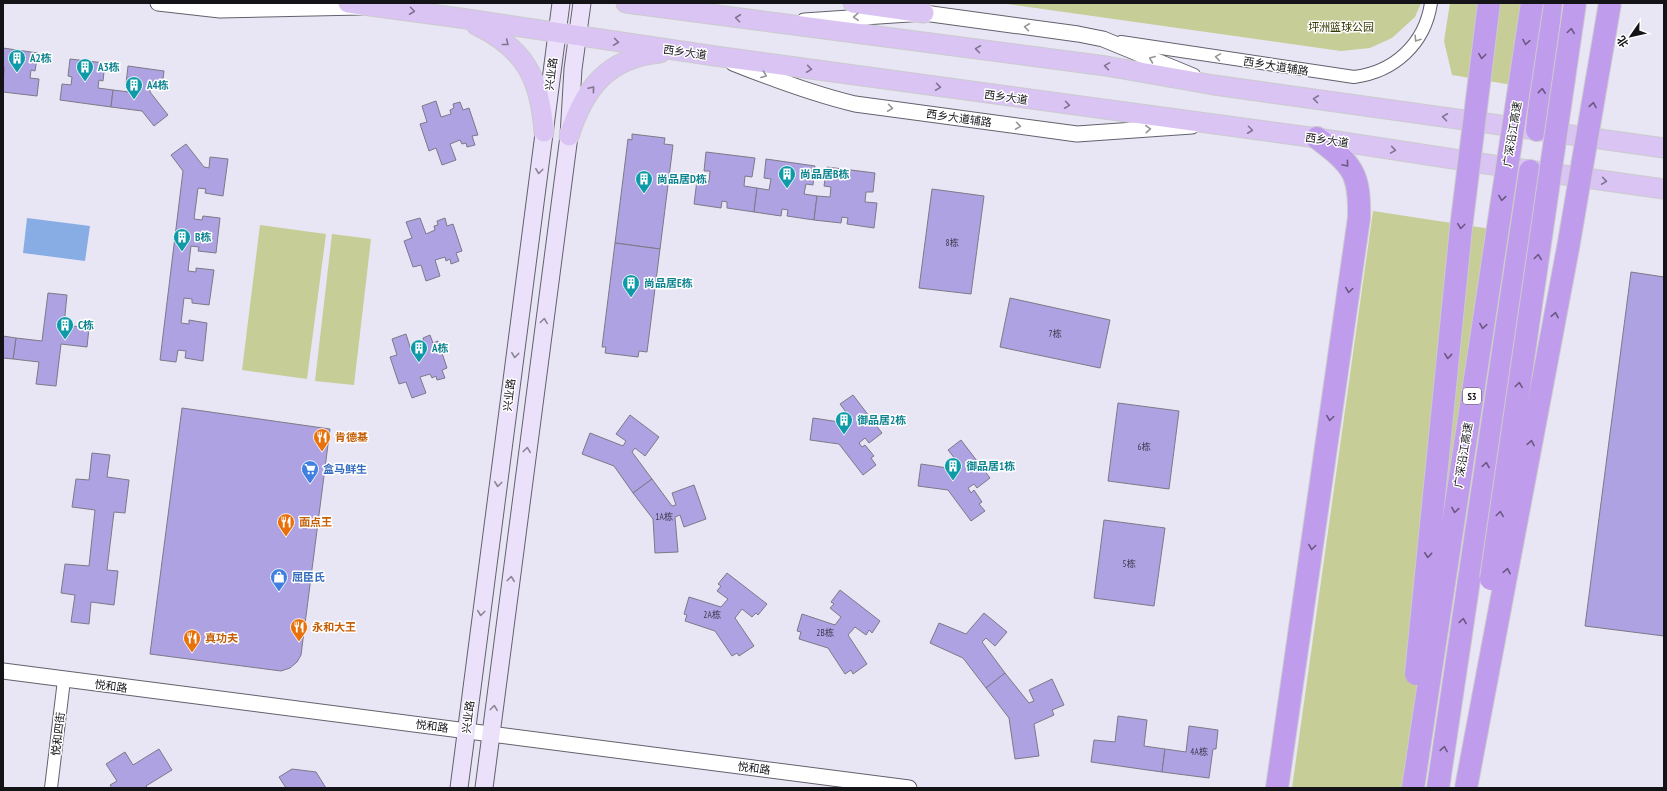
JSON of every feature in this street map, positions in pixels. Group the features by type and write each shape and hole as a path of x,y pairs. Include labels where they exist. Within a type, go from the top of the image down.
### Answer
{"highway":[{"path":"1405,788 1461,228 1489,3"},
{"name":"广深沿江高速","path":"1413,788 1532,3"},
{"path":"1537,130 1551,3"},
{"path":"1460,788 1575,3"},
{"path":"1466,788 1568,248 1610,3"},
{"path":"1277,788 1359,218 1358,187 1354,174 1346,162 1317,138"},
{"path":"1438,788 1530,171"}],"main road":[{"name":"西乡大道","path":"348,3 715,56 1211,125 1317,138 1530,171 1664,189"},
{"name":"兴业路","path":"459,788 561,3"},
{"name":"兴业路","path":"484,788 569,136 577,36 582,3"},
{"path":"626,3 685,12 776,22 1106,66 1214,85 1664,148"},
{"path":"664,3 685,12"},
{"path":"853,3 924,13"},
{"path":"460,18 492,32 522,58 538,90 544,132"},
{"path":"569,136 582,101 590,90 610,71 620,64 634,58 650,54 681,51"}],"street":[{"path":"158,3 220,10 374,7"},
{"name":"西乡大道辅路","path":"776,22 924,13 1078,34 1103,40 1354,77 1369,75 1385,68 1411,48 1423,30 1431,3"},
{"name":"西乡大道辅路","path":"1103,40 1214,85"},
{"name":"西乡大道辅路","path":"715,56 834,99 863,105 1077,134 1211,125"},
{"name":"悦和路","path":"3,671 901,787"},
{"name":"悦和四街","path":"51,788 64,680"}],"green space":[{"name":"坪洲篮球公园","path":"1000,3 1421,3 1415,17 1392,38 1370,48 1341,51"},
{"path":"1450,3 1538,3 1525,87 1452,75 1444,41"},
{"path":"1373,211 1504,231 1421,788 1292,788"},
{"path":"260,225 326,234 307,379 242,370"},
{"path":"332,234 371,239 354,385 315,381"}],"water":[{"path":"27,218 90,226 85,261 23,253"}],"building":[{"name":"A2栋","path":"3,48 38,53 35,71 31,70 30,78 39,79 37,96 3,92"},
{"name":"A3栋","path":"70,59 105,63 103,81 99,80 98,88 113,90 111,107 60,100 62,84 71,85 72,77 68,76"},
{"name":"A4栋","path":"128,66 164,71 162,88 151,87 150,92 168,115 154,126 142,111 111,107 113,90 129,92 130,85 126,84"},
{"path":"436,101 441,117 451,114 450,110 454,108 453,104 460,102 463,110 469,108 478,135 472,136 475,145 467,147 466,143 462,144 460,140 450,144 456,160 442,165 436,148 429,151 420,124 427,122 422,106"},
{"name":"尚品居D栋","path":"632,134 665,138 664,144 673,145 660,249 615,243 628,139 632,140"},
{"name":"B栋","path":"186,144 204,167 209,168 210,157 228,159 223,196 205,193 206,189 198,188 194,219 202,220 203,216 220,218 216,253 198,251 199,247 191,246 188,271 196,272 196,268 214,270 209,305 192,303 192,299 184,298 181,323 189,324 189,320 207,323 203,361 185,358 186,351 178,350 176,362 160,360 183,171 171,155"},
{"path":"706,152 755,158 752,177 745,176 744,186 757,188 754,212 727,208 727,202 722,201 721,208 694,204 697,180 709,182 710,171 704,171"},
{"name":"尚品居B栋","path":"766,159 815,166 813,185 806,184 804,194 817,196 814,220 787,216 788,210 782,209 781,216 754,212 757,188 769,190 771,179 764,178"},
{"path":"827,167 875,173 873,192 866,192 865,202 877,203 874,228 847,224 848,218 842,217 841,223 814,220 817,196 830,197 831,187 824,186"},
{"path":"932,189 984,196 971,294 919,288"},
{"path":"420,218 426,234 435,230 434,226 438,225 437,221 445,218 447,226 453,224 462,251 456,253 459,261 451,264 450,259 446,261 445,257 435,260 440,276 426,281 421,265 413,267 404,241 412,238 406,222"},
{"name":"尚品居E栋","path":"615,243 660,249 647,352 639,351 638,357 605,353 606,347 602,347"},
{"path":"1631,272 1664,277 1664,636 1585,626"},
{"name":"C栋","path":"48,293 67,295 64,325 89,328 87,347 61,344 56,386 36,384 39,362 13,359 16,338 42,341"},
{"path":"1010,298 1110,320 1100,368 1000,347"},
{"name":"A栋","path":"406,334 411,350 421,347 420,343 424,342 423,338 430,335 433,343 438,341 447,368 442,370 445,378 437,380 436,376 432,378 430,374 420,377 426,393 412,398 406,382 399,384 390,357 397,355 392,339"},
{"path":"3,336 16,338 13,359 3,358"},
{"name":"御品居2栋","path":"853,395 882,433 869,443 865,438 859,443 862,447 865,445 874,456 871,458 876,465 863,475 839,444 810,440 813,418 846,423 851,419 840,404"},
{"path":"1118,403 1179,411 1169,489 1108,481"},
{"path":"182,408 330,429 301,655 297,662 290,668 281,671 150,654"},
{"path":"630,415 659,437 645,456 635,448 632,452 652,479 633,493 614,466 582,454 590,433 623,446 626,441 616,434"},
{"name":"御品居1栋","path":"961,440 990,478 977,488 974,484 968,488 971,493 974,490 982,502 979,504 985,511 971,521 948,490 918,486 921,464 954,469 960,465 948,450"},
{"path":"92,453 110,455 107,477 129,480 125,513 114,512 107,570 118,571 114,605 91,602 89,624 71,622 75,595 61,593 65,564 89,566 95,510 72,507 76,479 89,480"},
{"path":"652,479 672,506 676,505 672,493 694,485 706,519 684,527 680,515 675,517 678,552 655,553 653,519 633,493"},
{"path":"1104,520 1165,528 1154,606 1094,598"},
{"path":"727,573 767,604 758,615 756,613 752,617 742,609 735,618 754,646 739,656 737,653 732,656 715,631 685,621 687,615 684,614 689,597 721,607 728,599 717,591 721,586 718,584"},
{"path":"840,590 880,621 872,633 869,630 866,635 855,627 848,635 867,664 853,674 851,670 845,674 828,648 799,639 801,632 797,631 802,614 835,625 841,617 830,608 834,604 831,602"},
{"path":"984,613 1007,632 995,646 986,638 982,642 1005,673 986,688 963,658 930,643 939,623 966,634"},
{"path":"1005,673 1029,703 1034,701 1029,690 1052,679 1064,705 1052,710 1054,715 1034,724 1039,756 1015,759 1009,718 986,688"},
{"path":"1118,716 1147,720 1144,746 1165,749 1162,772 1091,762 1094,740 1115,742"},
{"path":"1189,726 1218,730 1216,749 1213,749 1209,778 1162,772 1165,749 1186,752"},
{"path":"159,749 172,770 146,786 148,788 112,788 110,785 117,781 106,764 125,752 133,765"},
{"path":"292,769 316,772 326,788 286,788 279,777"}],"place":[{"name":"A2栋","path":"17,73"},
{"name":"A3栋","path":"85,82"},
{"name":"A4栋","path":"134,100"},
{"name":"尚品居B栋","path":"787,189"},
{"name":"尚品居D栋","path":"644,194"},
{"name":"B栋","path":"182,252"},
{"name":"尚品居E栋","path":"631,298"},
{"name":"C栋","path":"65,340"},
{"name":"A栋","path":"419,363"},
{"name":"御品居2栋","path":"844,435"},
{"name":"肯德基","path":"322,452"},
{"name":"御品居1栋","path":"953,481"},
{"name":"盒马鲜生","path":"310,484"},
{"name":"面点王","path":"286,537"},
{"name":"屈臣氏","path":"279,592"},
{"name":"永和大王","path":"299,642"},
{"name":"真功夫","path":"192,653"}]}
